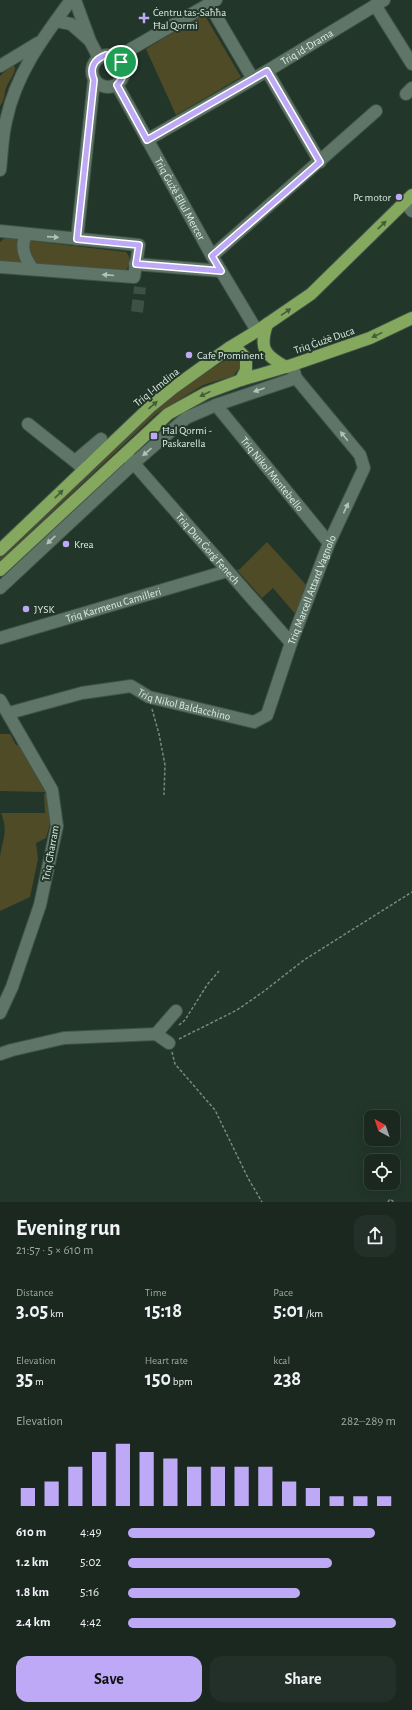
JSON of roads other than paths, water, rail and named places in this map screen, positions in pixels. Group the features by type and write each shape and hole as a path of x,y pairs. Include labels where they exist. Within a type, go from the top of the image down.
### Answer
{"highway":[{"name":"Triq l-Imdina","path":"0,550 151,406 173,388 229,348 257,331 310,294 410,203"},
{"name":"Triq Ġużè Duca","path":"241,380 289,366 370,338 412,318"},
{"path":"267,324 263,336 263,347 275,361 289,366"},
{"path":"0,570 168,414 206,393 241,380 246,370 246,358 238,350 229,348"}],"street":[{"path":"0,170 3,120 16,86 24,69 41,42 71,0"},
{"path":"75,0 90,41 99,58"},
{"path":"121,62 131,49 212,2 253,79"},
{"path":"379,3 412,64"},
{"name":"Triq id-Drama","path":"147,140 267,71 379,3"},
{"path":"56,22 71,24 90,41"},
{"path":"4,61 41,42"},
{"path":"77,239 94,80 92,69 99,58 106,55 111,56 121,62 124,69 124,74 117,85 106,88 94,80"},
{"path":"4,61 16,64 24,69"},
{"path":"267,71 320,162"},
{"name":"Triq Ġużè Ellul Mercer","path":"117,85 212,256 257,331"},
{"path":"212,256 376,111"},
{"path":"0,231 139,245 136,264 137,282 32,268 0,266"},
{"path":"27,234 23,240 24,256 32,268"},
{"path":"136,264 221,271"},
{"path":"0,588 134,463 186,418 216,405 296,378 289,366"},
{"name":"Triq Marcell Attard Vagnolo","path":"267,715 290,643 329,543 364,468 360,455 296,378"},
{"name":"Triq Nikol Montebello","path":"216,405 329,543"},
{"path":"28,424 75,460 84,470"},
{"path":"75,460 101,439"},
{"name":"Triq Dun Ġorġ Fenech","path":"125,454 290,643"},
{"name":"Triq Karmenu Camilleri","path":"0,638 227,571"},
{"name":"Triq Nikol Baldacchino","path":"9,714 82,693 131,686 149,697 254,722 267,715"},
{"name":"Triq Għarram","path":"0,700 52,790 57,826 40,905 12,987 0,1013"},
{"path":"0,1054 64,1038 159,1031 176,1011"},
{"path":"159,1031 169,1043"}],"tunnel":[{"path":"137,312 140,287"}],"place":[{"name":"Ċentru tas-Saħħa Ħal Qormi","path":"144,18"},
{"name":"Pc motor","path":"399,197"},
{"name":"Cafe Prominent","path":"189,355"},
{"name":"Ħal Qormi - Paskarella","path":"154,436"},
{"name":"Krea","path":"66,544"},
{"name":"JYSK","path":"26,609"}]}
